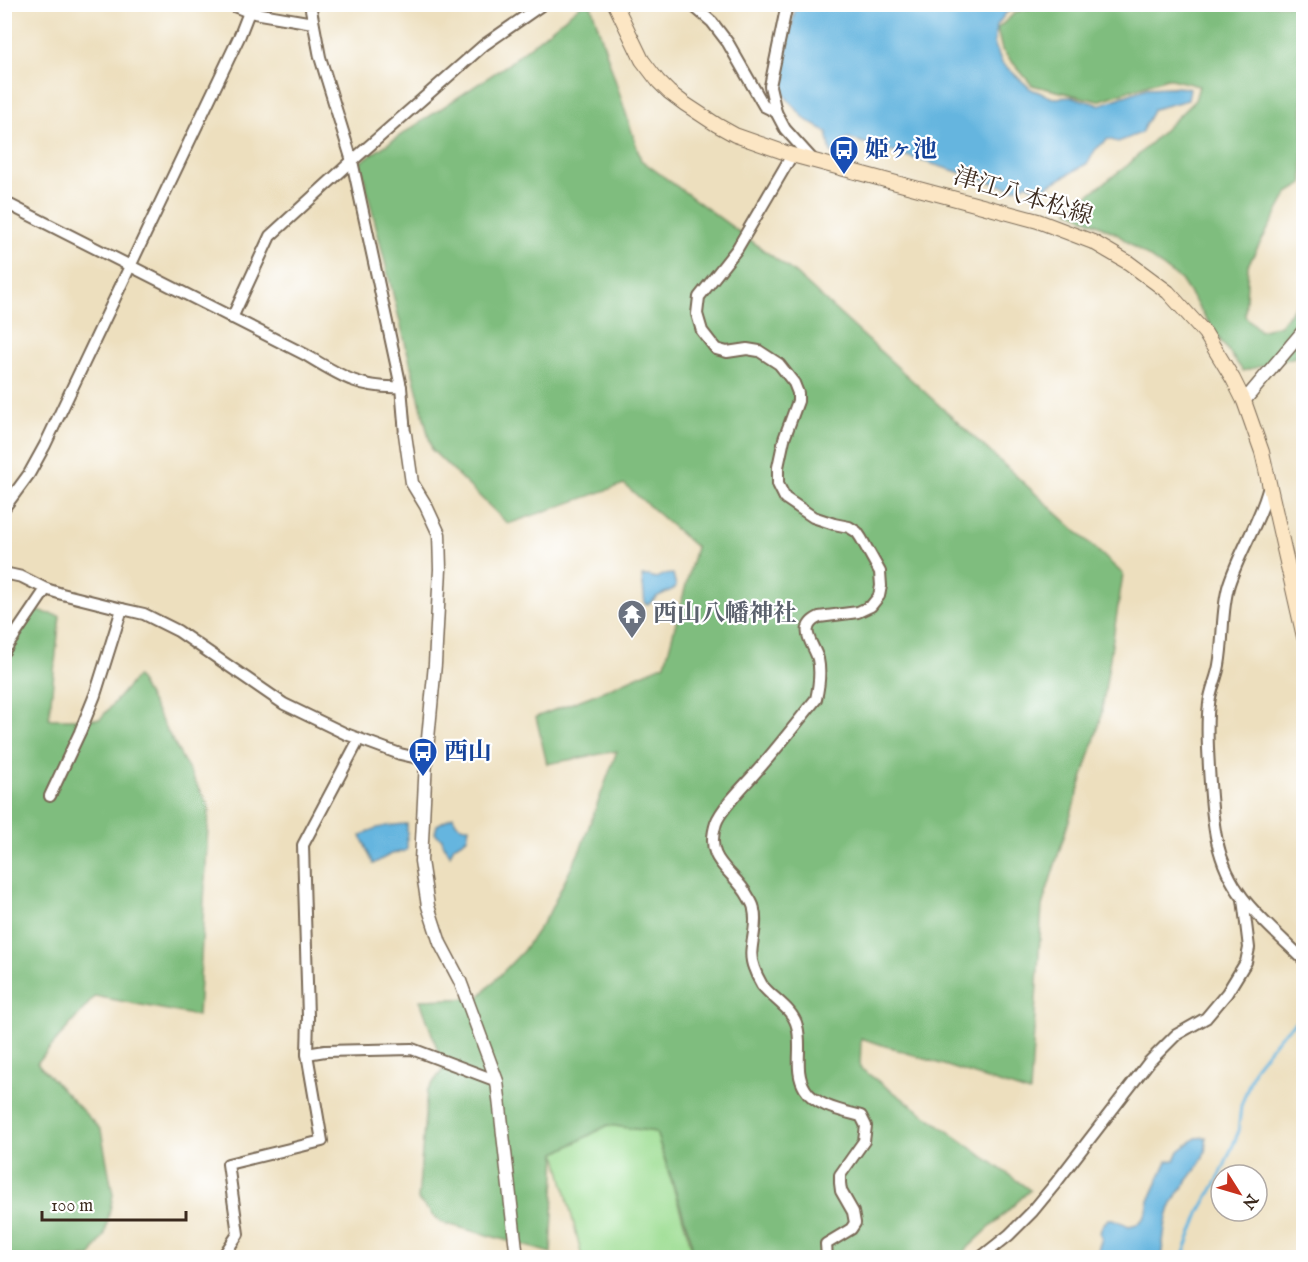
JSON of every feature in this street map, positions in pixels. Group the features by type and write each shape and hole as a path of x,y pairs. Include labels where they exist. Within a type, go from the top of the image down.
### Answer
{"main road":[{"name":"津江八本松線","path":"615,4 642,60 669,92 701,116 735,135 792,155 1038,221 1093,242 1129,263 1168,292 1205,333 1244,401 1262,452 1304,637"}],"street":[{"path":"229,4 249,12 313,23"},
{"path":"310,4 320,57 352,161 401,387 412,483 426,506 438,534 440,569 435,664 426,760 422,861 428,906 440,943 460,981 497,1081 517,1257"},
{"path":"232,318 270,236 484,45 543,4"},
{"path":"691,4 712,22 728,44 764,106 776,112"},
{"path":"787,4 770,86 776,112 785,129 813,160"},
{"path":"5,507 45,445 249,12"},
{"path":"792,155 737,249 699,297 697,314 702,331 716,349 727,352 747,349 759,351 779,364 794,382 798,401 784,439 778,467 778,484 785,498 813,517 849,527 857,532 880,572 881,586 879,596 871,606 858,612 819,617 813,620 808,628 808,639 818,659 820,675 816,699 721,813 713,837 714,853 721,864 745,889 754,909 755,926 750,953 753,966 762,985 794,1017 798,1027 798,1067 803,1087 809,1095 830,1108 861,1116 866,1126 864,1141 840,1175 842,1191 853,1212 855,1223 851,1229 826,1244 827,1257"},
{"path":"4,202 306,355 342,377 383,388 401,387"},
{"path":"1244,401 1304,330"},
{"path":"1269,485 1265,503 1229,584 1223,613 1223,640 1219,668 1209,704 1211,807 1216,844 1233,884 1243,899 1304,960"},
{"path":"4,573 22,577 46,589 144,614 178,631 284,704 346,734 400,754 426,760"},
{"path":"4,651 46,589"},
{"path":"50,796 95,695 122,609"},
{"path":"222,1257 238,1234 228,1164 322,1141 307,1054 309,1017 303,844 356,745"},
{"path":"980,1257 1009,1235 1032,1212 1149,1062 1176,1035 1206,1018 1227,993 1246,962 1249,948 1243,899"},
{"path":"307,1054 325,1051 412,1049 497,1081"}],"green space":[{"path":"581,5 591,5 641,160 795,273 1123,574 1100,722 1042,906 1030,1093 861,1038 860,1068 1030,1190 958,1257 692,1257 691,1239 656,1132 608,1125 556,1153 551,1253 440,1222 418,1200 427,1091 444,1068 420,1000 478,998 523,951 548,915 581,848 617,751 547,764 536,717 665,664 696,547 624,484 508,524 432,450 360,162 507,65"},
{"path":"1044,5 1303,5 1303,184 1288,193 1248,265 1245,316 1260,331 1280,325 1303,296 1303,355 1243,371 1181,280 1115,233 1068,210 1128,165 1195,100 1199,86 1167,78 1098,101 1032,85 1002,50 997,29 1016,12"},
{"path":"32,610 60,616 49,719 100,719 137,676 209,807 198,1016 95,996 37,1063 101,1130 113,1195 105,1234 90,1257 5,1257 4,667"},
{"path":"608,1125 656,1132 691,1245 692,1257 582,1257 556,1153"}],"water":[{"name":"姫ヶ池","path":"1025,4 1006,13 997,25 994,43 1002,63 1031,89 1053,98 1073,97 1099,105 1147,88 1190,88 1188,100 1154,109 1141,133 1118,142 1108,139 1095,150 1088,163 1044,188 1034,189 1027,184 1013,189 848,138 840,143 835,154 831,153 827,132 806,120 784,95 781,77 796,5"},
{"path":"673,574 676,586 674,589 658,596 649,604 645,604 642,576 656,578"},
{"path":"453,816 459,825 469,827 467,838 454,846 450,855 442,839 435,833 437,825"},
{"path":"407,824 407,849 391,854 373,864 361,836 377,828"},
{"path":"1206,1137 1204,1155 1200,1163 1177,1194 1170,1208 1161,1257 1101,1257 1098,1250 1102,1238 1100,1233 1108,1219 1129,1226 1137,1224 1144,1218 1167,1161 1175,1160 1179,1151 1196,1138"}],"waterway":[{"path":"1182,1258 1200,1211 1220,1176 1238,1133 1241,1106 1255,1067 1280,1036 1304,1014"}],"place":[{"name":"姫ヶ池","path":"844,176"},
{"name":"西山八幡神社","path":"632,640"},
{"name":"西山","path":"423,778"}]}
